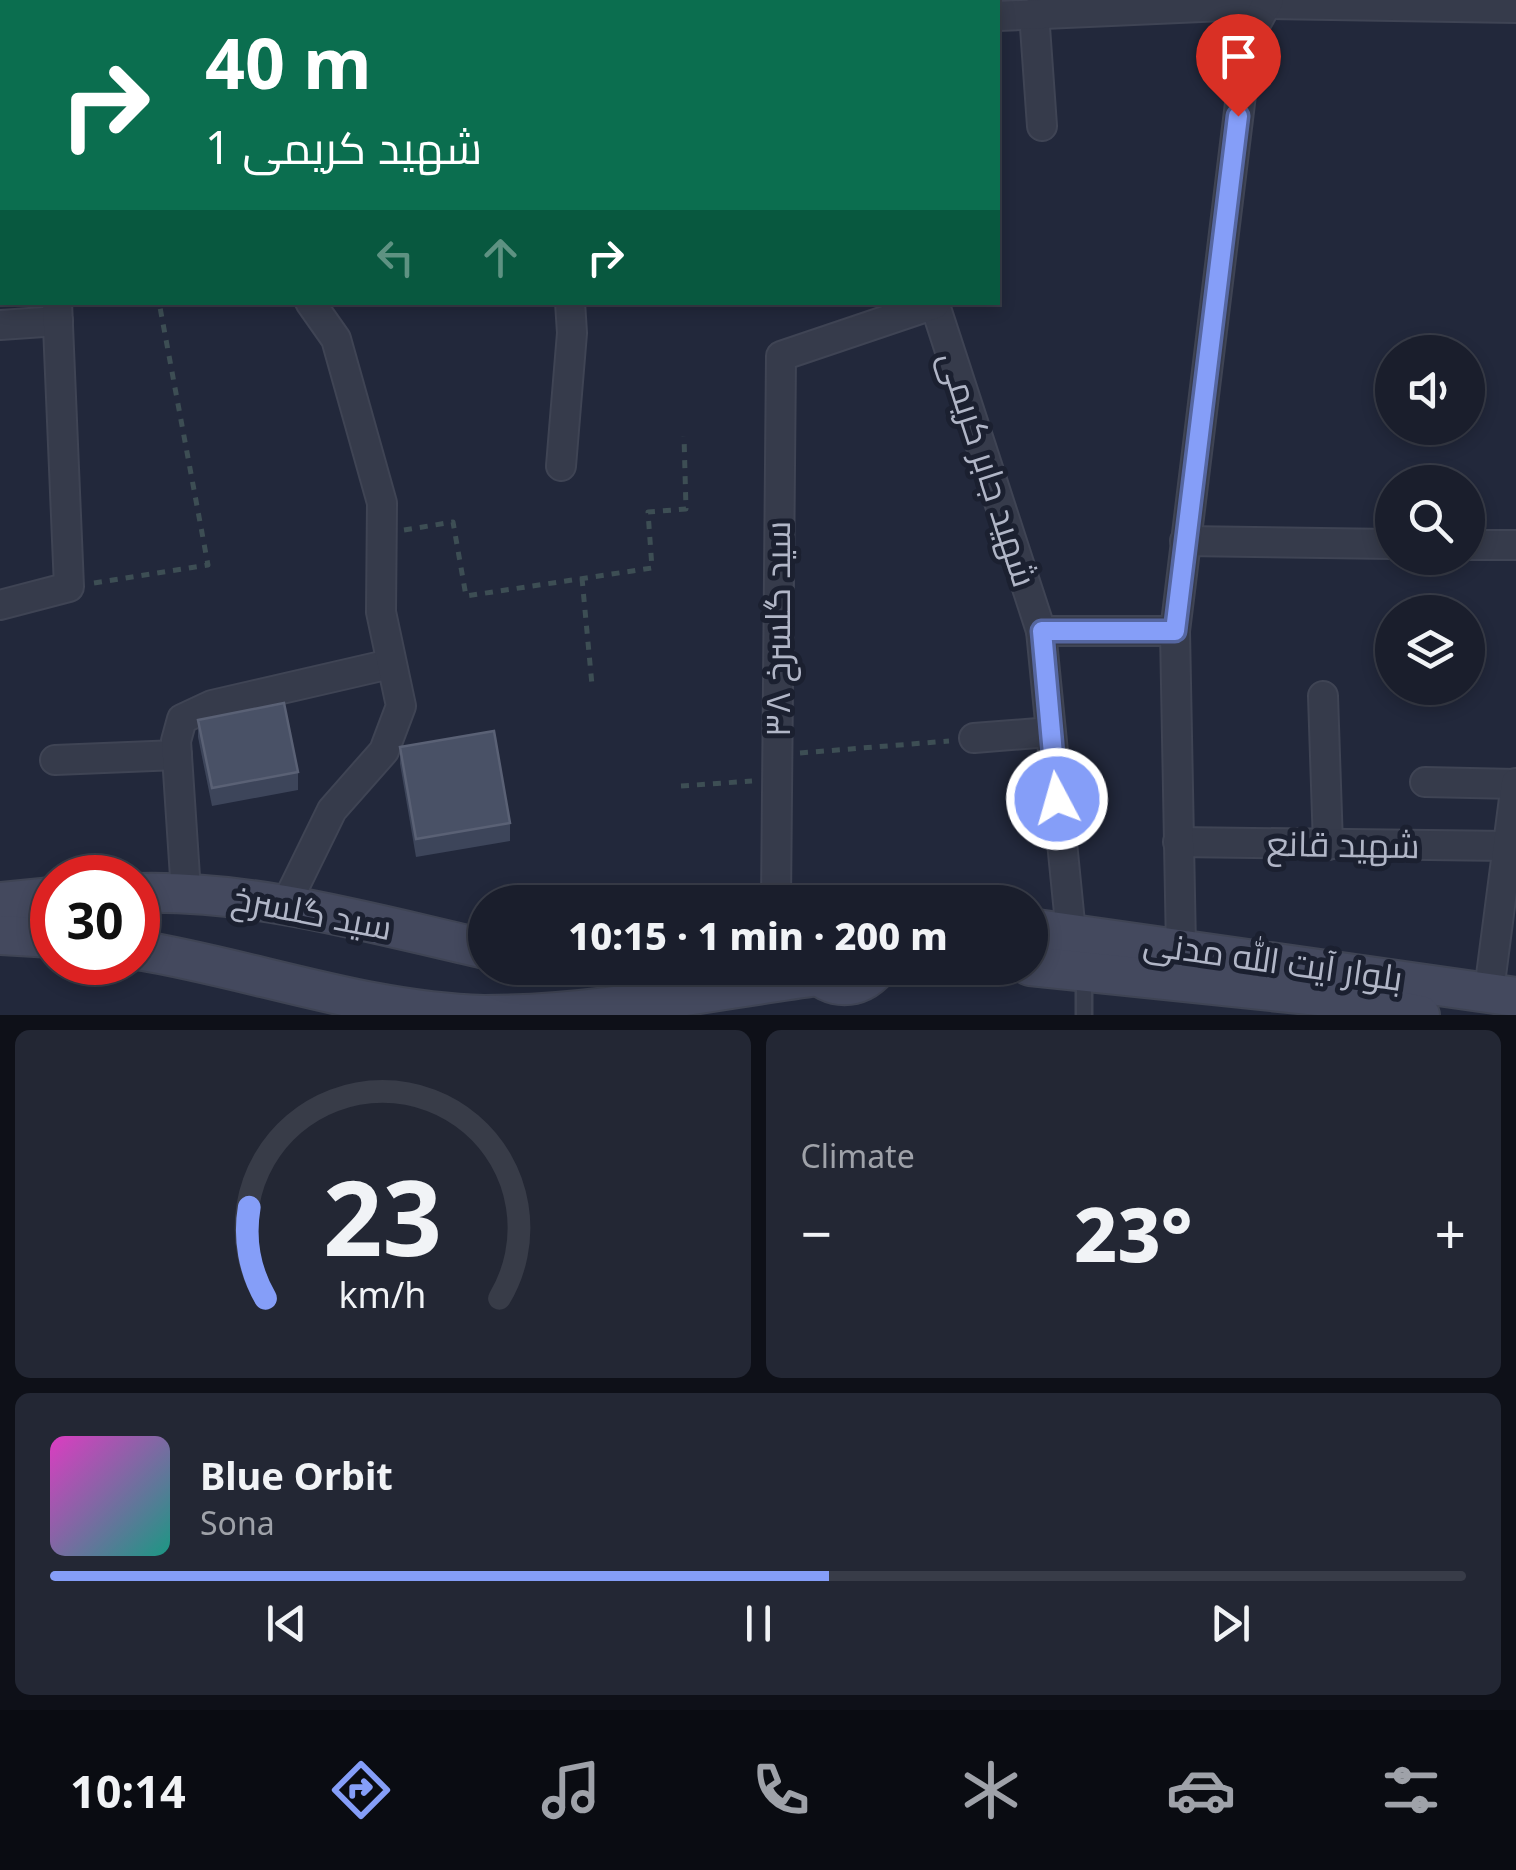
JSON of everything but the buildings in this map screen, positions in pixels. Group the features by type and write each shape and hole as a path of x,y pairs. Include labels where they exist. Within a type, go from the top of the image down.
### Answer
{"main road":[{"name":"سید گلسرخ","path":"160,893 286,904 468,945"},
{"path":"0,902 30,899"},
{"name":"بلوار آیت الله مدنی","path":"1048,931 1502,994"},
{"path":"0,935 30,937"},
{"name":"سید گلسرخ","path":"160,955 429,1012 484,1015 603,1010 708,985"},
{"name":"بلوار آیت الله مدنی","path":"1048,967 1084,970 1224,1000 1420,1015"}],"street":[{"path":"1180,948 1175,631 1248,38 1269,2"},
{"path":"1000,16 1269,2 1471,2 1516,8"},
{"path":"1034,13 1042,126"},
{"path":"286,904 332,810 384,751 400,706 381,612 382,503 336,339 312,305"},
{"path":"562,466 572,333 570,305"},
{"name":"سید گلسرخ ۳۸","path":"776,885 781,356 928,305"},
{"name":"شهید جابر کریمی","path":"935,305 1042,631 1071,934"},
{"path":"0,324 57,312 69,587 0,605"},
{"path":"1185,540 1375,544"},
{"path":"1485,544 1516,545"},
{"path":"1042,631 1175,631"},
{"path":"186,892 177,755 182,720 212,705 390,664"},
{"path":"1323,696 1328,845"},
{"path":"974,738 1050,732"},
{"path":"55,760 177,755"},
{"path":"1425,782 1516,784 1508,846 1502,994"},
{"name":"شهید قانع","path":"1178,842 1508,846"}],"lane":[{"path":"1084,970 1084,1015"}],"path":[{"path":"69,587 208,565 160,305"},
{"path":"382,534 453,522 466,596 652,568 648,512 686,509 684,436"},
{"path":"582,578 592,685"},
{"path":"680,786 777,767 974,738"}],"route":[{"path":"1057,799 1042,631 1175,631 1238,116"}]}
